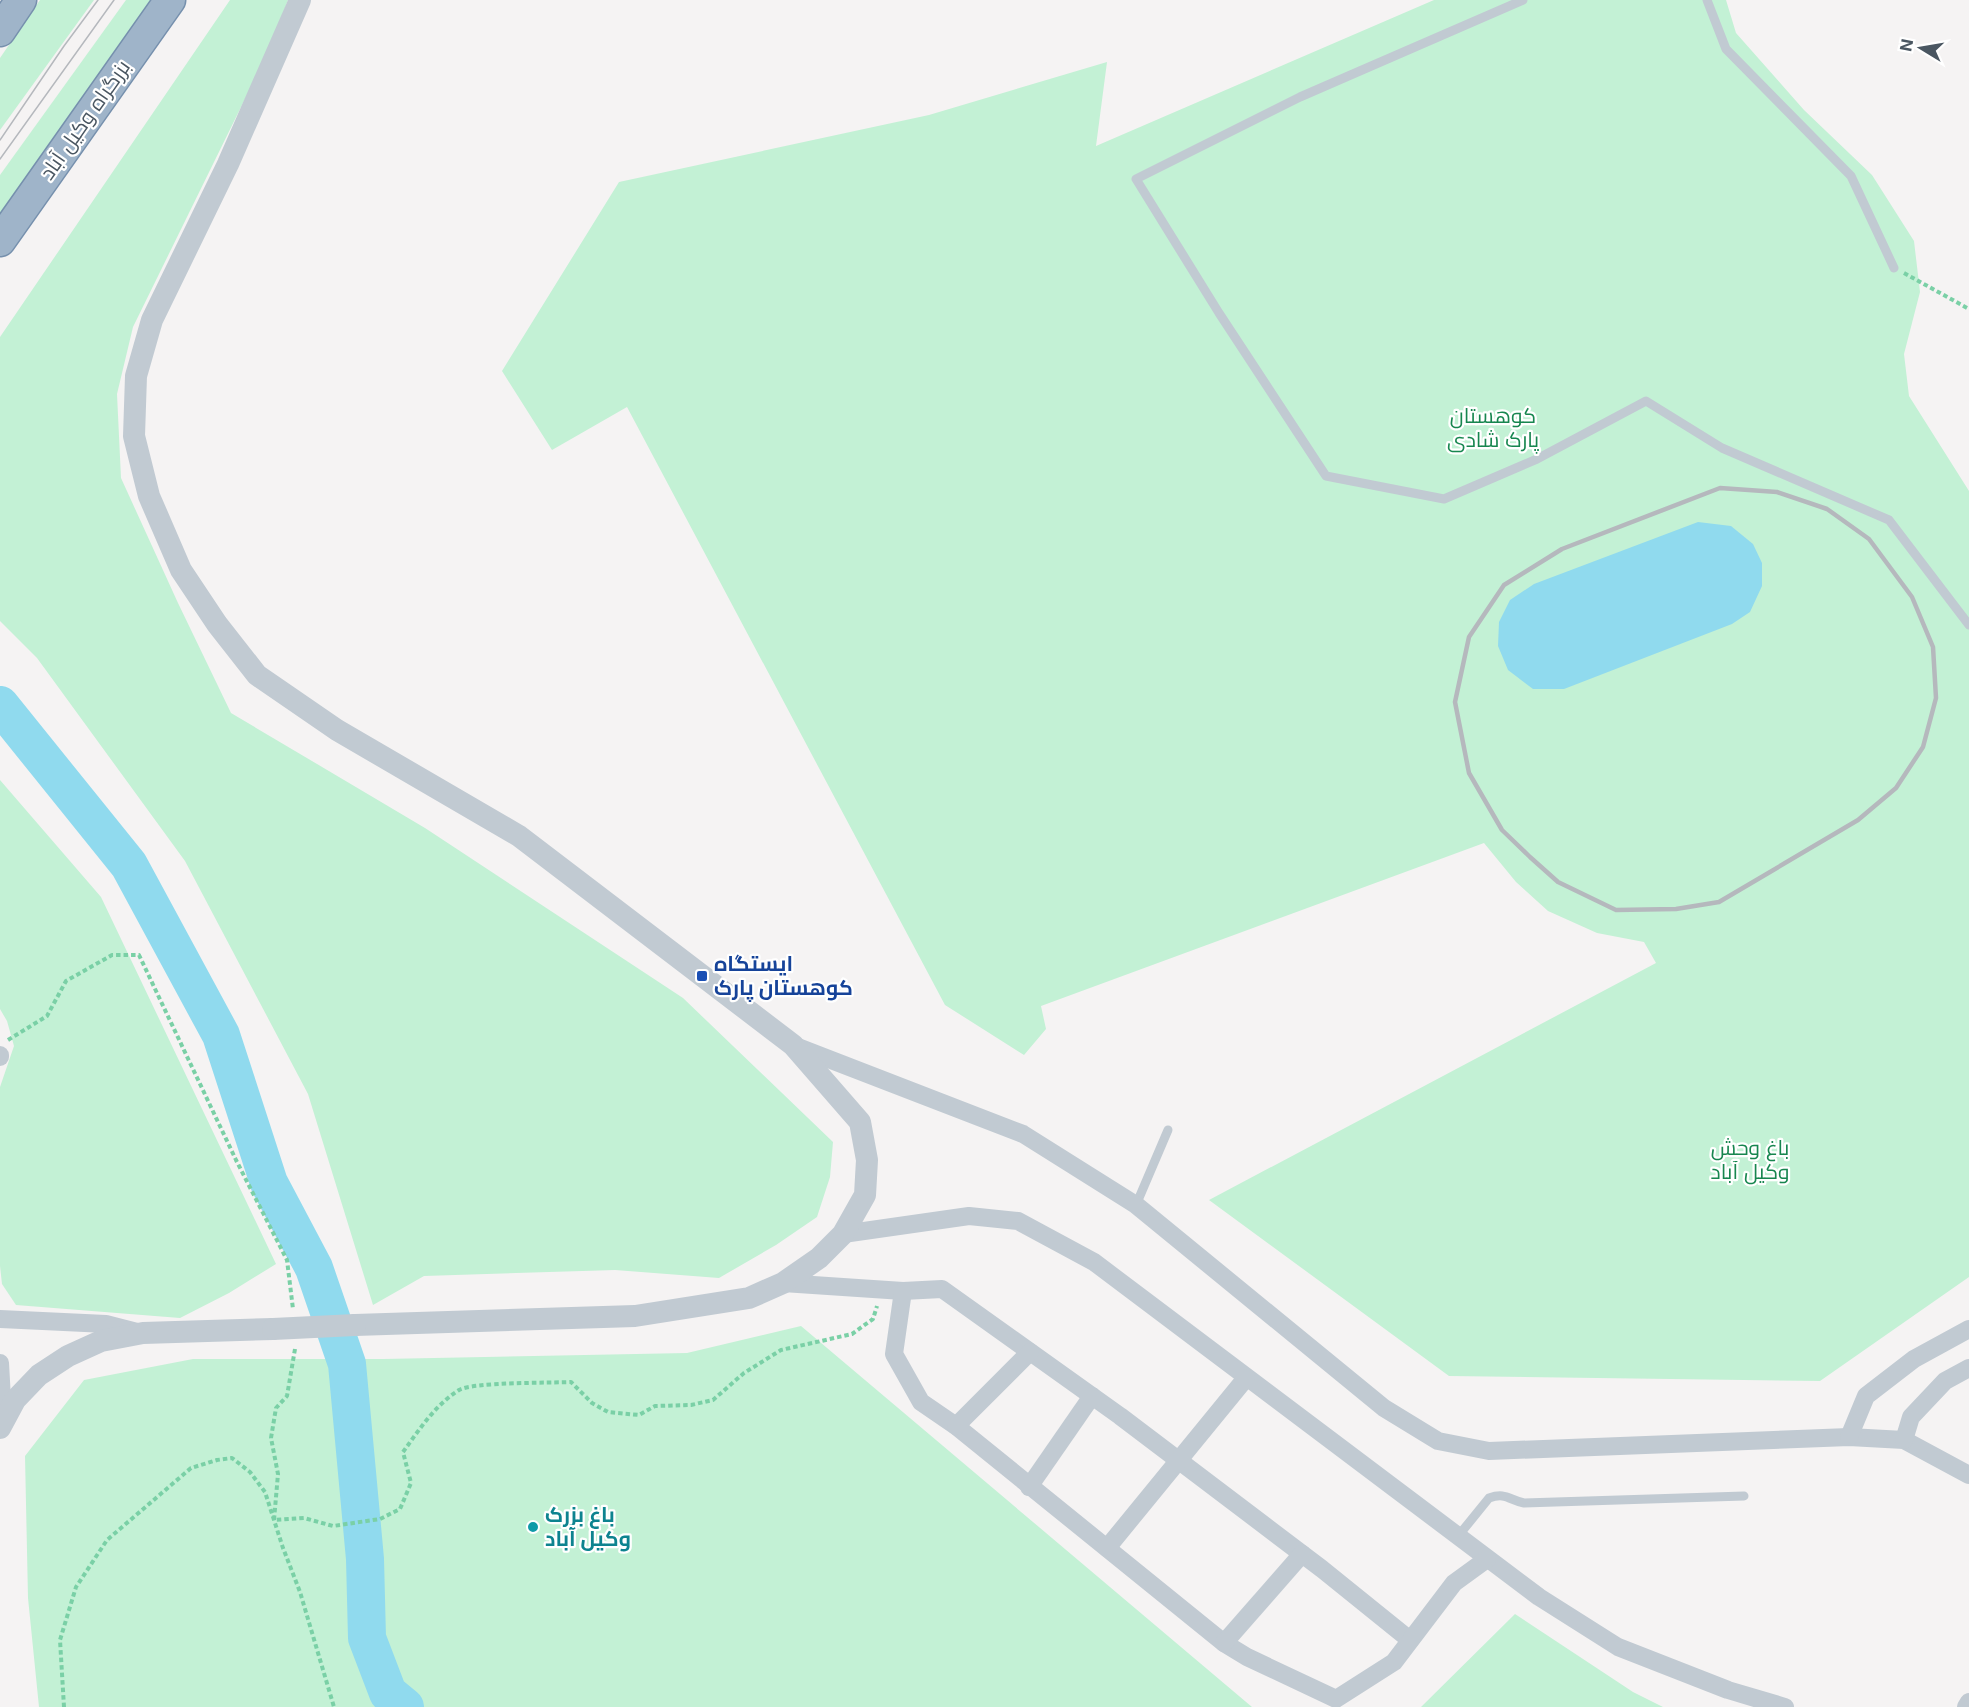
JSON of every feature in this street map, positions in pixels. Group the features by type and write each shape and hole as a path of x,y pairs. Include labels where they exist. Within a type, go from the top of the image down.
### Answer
{"highway":[{"path":"0,31 21,0"},
{"name":"بزرگراه وکیل آباد","path":"0,241 170,0"}],"street":[{"path":"0,1428 15,1400 39,1375 68,1356 101,1341 143,1333 635,1316 749,1298 783,1283 819,1258 843,1234 865,1195 867,1160 860,1122 794,1045 519,836 337,730 257,675 217,624 181,570 149,496 134,435 136,376 152,320 228,164 300,0"},
{"path":"794,1045 1023,1134 1136,1205 1384,1408 1438,1441 1490,1451 1849,1437 1904,1440 1969,1475"},
{"path":"843,1234 969,1216 1018,1221 1094,1262 1539,1597 1618,1647 1728,1690 1785,1707"},
{"path":"783,1283 903,1291 942,1289 1179,1460 1410,1640"},
{"path":"903,1291 894,1354 921,1402 956,1426 1224,1643 1247,1657 1336,1699 1394,1662 1454,1583 1487,1559"},
{"path":"0,1320 106,1324 143,1333"},
{"path":"1849,1437 1866,1396 1914,1359 1969,1329"},
{"path":"956,1426 1030,1352"},
{"path":"0,1363 2,1399 0,1410"},
{"path":"1904,1440 1911,1417 1945,1381 1969,1368"},
{"path":"1107,1548 1246,1378"},
{"path":"1029,1487 1092,1396"},
{"path":"1224,1643 1302,1554"},
{"path":"1966,1707 1969,1702"}],"lane":[{"path":"1523,0 1300,97 1136,178 1219,313 1326,476 1444,499 1537,459 1646,401 1722,448 1888,520 1969,626"},
{"path":"1707,0 1726,49 1851,176 1894,268"},
{"path":"1136,1205 1168,1130"},
{"path":"1459,1535 1489,1498 1495,1496 1505,1495 1524,1503 1744,1496"}],"path":[{"path":"1894,268 1969,309"},
{"path":"20,1033 47,1016 66,981 112,955 139,955 236,1160 287,1260 294,1315"},
{"path":"274,1520 304,1518 333,1526 380,1520 400,1509 411,1483 403,1452 428,1417 461,1388 501,1384 571,1382 592,1403 608,1412 639,1415 655,1406 691,1405 713,1400 744,1374 781,1350 852,1334 873,1319 882,1290"},
{"path":"274,1520 278,1474 270,1438 276,1408 287,1396 297,1338"},
{"path":"64,1707 60,1640 76,1587 107,1540 191,1468 232,1458 250,1472 265,1492 300,1592 334,1707"}],"green space":[{"path":"40,0 94,0 0,130 0,58"},
{"path":"126,0 163,0 0,233 0,175"},
{"path":"230,0 288,0 268,52 133,327 117,394 121,478 231,713 425,828 683,998 833,1142 830,1177 817,1217 776,1245 719,1278 615,1270 424,1276 373,1305 308,1094 185,861 37,658 0,621 0,337"},
{"name":"کوهستان پارک شادی","path":"1434,0 1726,0 1736,33 1804,110 1872,175 1914,241 1920,292 1904,354 1909,396 1969,491 1969,1277 1820,1381 1449,1376 1209,1200 1656,963 1644,942 1597,933 1548,911 1516,882 1484,843 1041,1006 1046,1029 1024,1055 945,1005 627,407 552,450 502,371 619,182 929,115 1107,62 1096,146"},
{"path":"0,780 101,897 276,1264 229,1293 180,1318 16,1305 2,1284 0,1266 0,1087 14,1046 7,1021 0,1009"},
{"name":"باغ بزرک وکیل آباد","path":"801,1326 1252,1707 39,1707 28,1598 25,1456 84,1380 193,1359 383,1359 687,1353"},
{"path":"1515,1614 1633,1692 1663,1707 1421,1707"}],"water":[{"path":"1698,522 1731,526 1753,544 1762,563 1762,586 1750,612 1732,624 1564,689 1533,689 1508,670 1498,646 1499,622 1510,600 1534,584"}],"waterway":[{"path":"0,705 129,865 221,1035 269,1183 314,1268 347,1364 365,1559 367,1638 388,1693 405,1707"}],"tram line":[{"path":"0,140 98,0"},
{"path":"0,159 114,0"}],"railway":[{"path":"1720,488 1777,492 1827,509 1869,539 1912,597 1933,647 1936,698 1923,747 1896,788 1858,820 1719,902 1676,909 1616,910 1558,882 1530,857 1502,830 1469,773 1455,702 1469,637 1504,585 1562,549 1720,488"}],"place":[{"name":"ایستگاه کوهستان پارک","path":"702,976"},
{"name":"باغ بزرک وکیل آباد","path":"533,1527"}],"park label":[{"name":"باغ وحش وکیل آباد","path":"1750,1160"}]}
